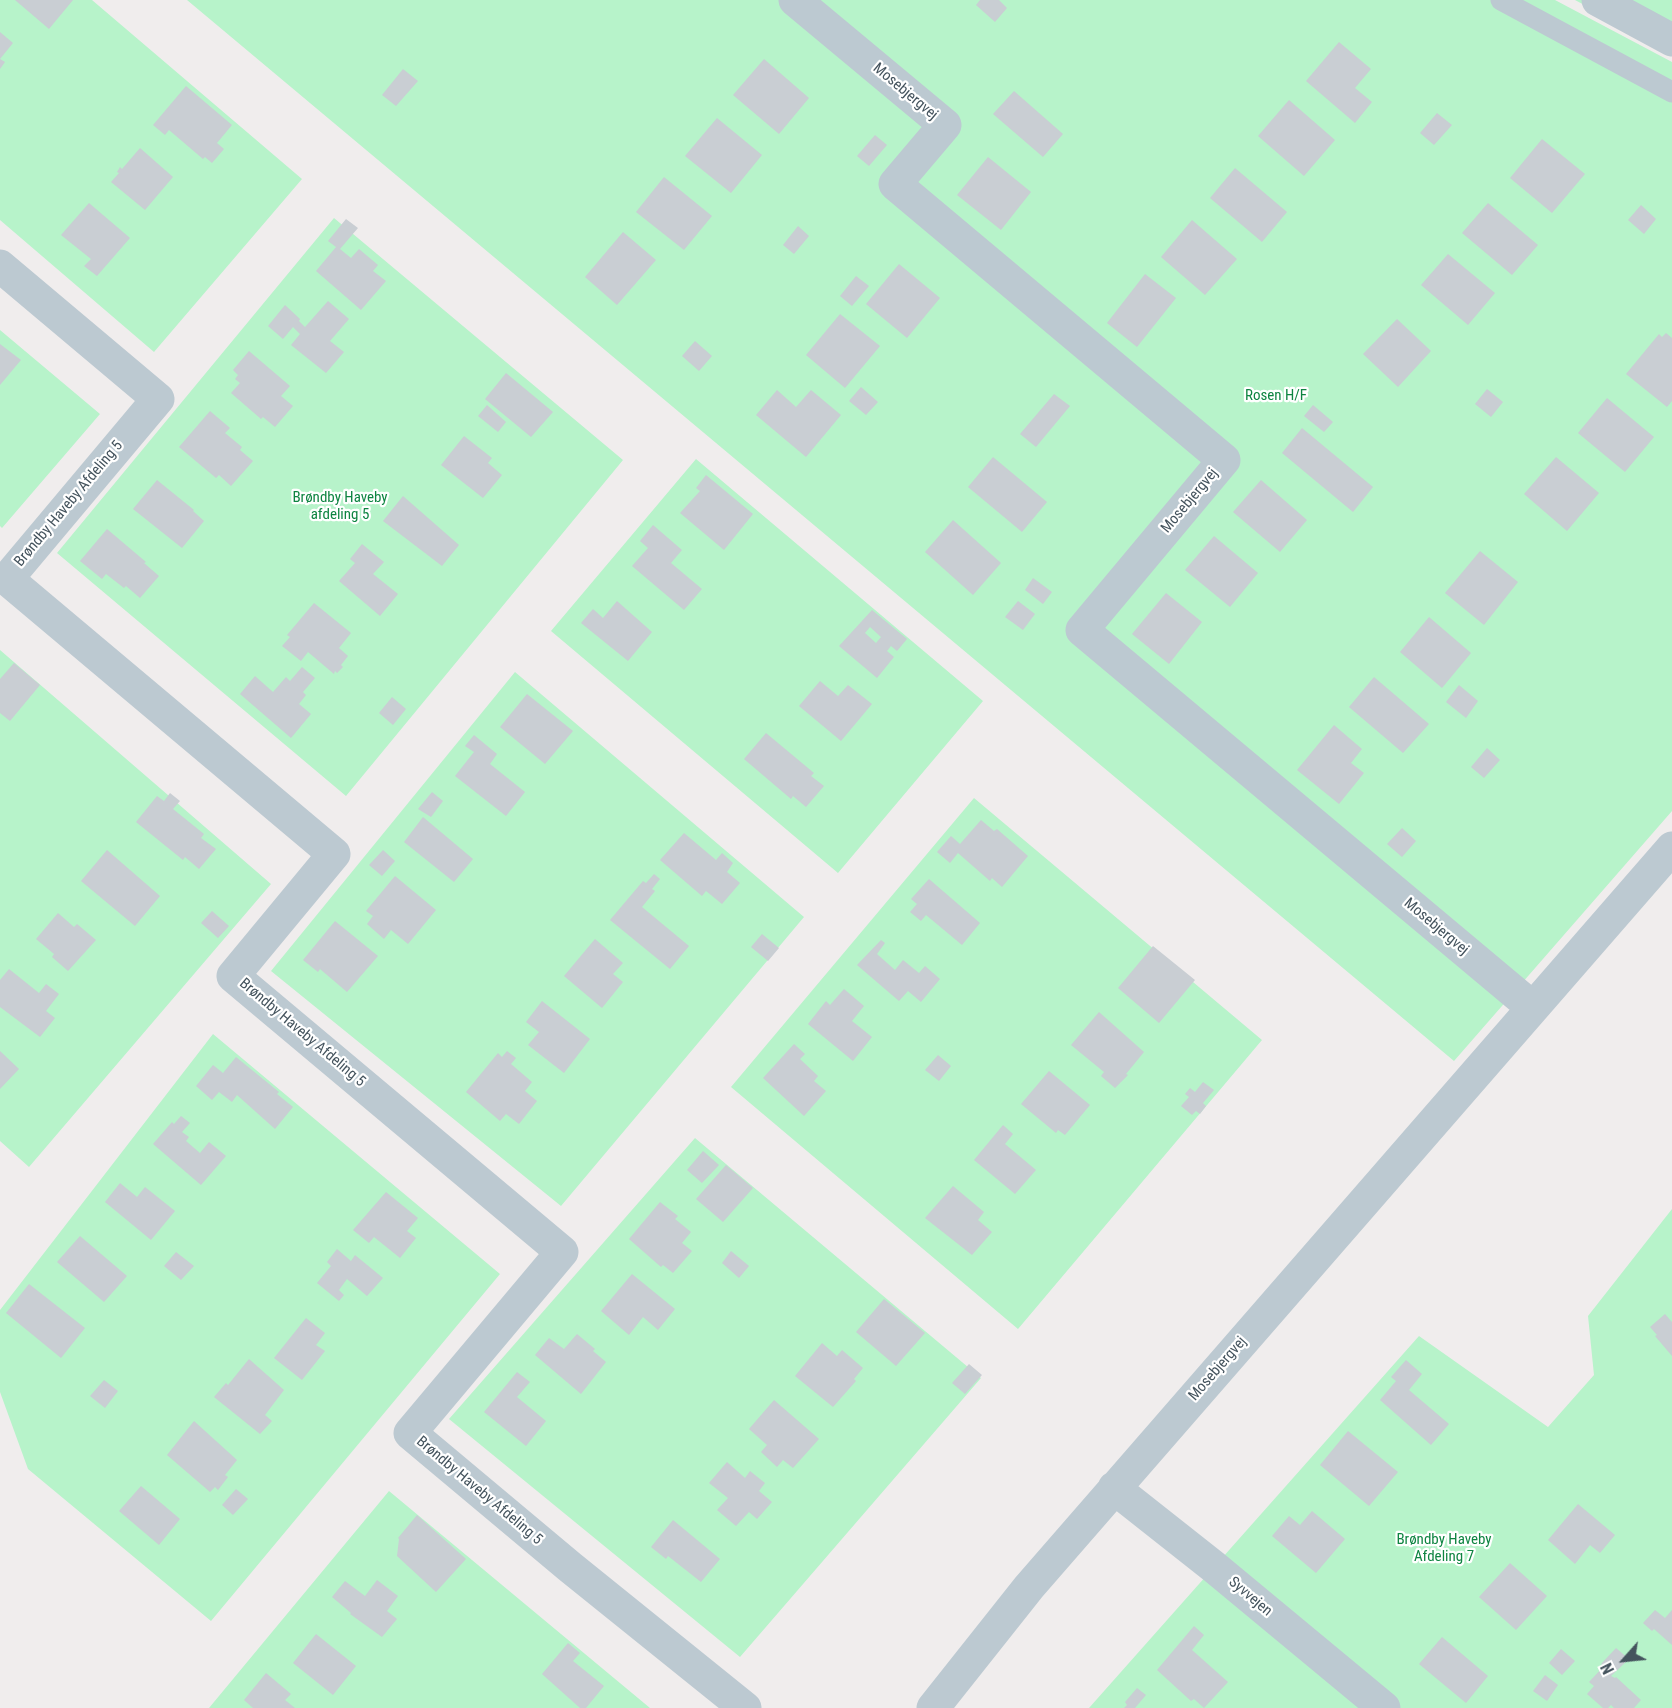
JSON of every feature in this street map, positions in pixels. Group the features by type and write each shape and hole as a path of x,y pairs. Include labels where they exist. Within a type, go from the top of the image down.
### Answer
{"street":[{"name":"Mosebjergvej","path":"795,0 945,125 896,184 1224,460 1082,630 1532,1007"},
{"path":"1599,0 1672,40"},
{"name":"Brøndby Haveby Afdeling 5","path":"0,266 158,399 7,579 334,854 233,976 562,1252 410,1432 570,1567 745,1708"},
{"name":"Mosebjergvej","path":"933,1708 1029,1587 1114,1488 1672,848"},
{"name":"Syvvejen","path":"1114,1488 1384,1708"}],"lane":[{"path":"1501,0 1672,92"}],"green space":[{"path":"0,0 92,0 302,179 154,352 0,220"},
{"name":"Rosen H/F","path":"187,0 1555,0 1672,62 1672,811 1454,1061"},
{"path":"1575,0 1672,0 1672,52"},
{"name":"Brøndby Haveby afdeling 5","path":"334,218 623,460 346,796 57,553"},
{"path":"0,330 100,414 2,528 0,526"},
{"path":"696,459 983,701 838,873 551,631"},
{"path":"0,650 271,884 29,1167 0,1141"},
{"path":"515,672 804,917 561,1206 271,971"},
{"path":"974,798 1262,1040 1018,1329 731,1087"},
{"path":"213,1034 500,1274 211,1621 28,1469 0,1392 0,1310"},
{"path":"695,1138 981,1378 740,1657 449,1419"},
{"name":"Brøndby Haveby Afdeling 7","path":"1672,1209 1672,1708 1089,1708 1419,1336 1548,1427 1594,1375 1588,1316"},
{"path":"389,1491 650,1708 209,1708"}],"building":[{"path":"15,0 73,0 49,29"},
{"path":"980,0 999,0 1007,8 995,22 976,5"},
{"path":"0,32 13,43 0,59"},
{"path":"1339,42 1371,69 1355,88 1372,102 1355,123 1306,81"},
{"path":"0,59 5,62 0,69"},
{"path":"764,59 809,98 779,134 733,95"},
{"path":"403,69 418,81 396,106 382,95"},
{"path":"186,86 232,125 217,143 224,149 212,163 205,157 203,159 169,130 165,135 153,125"},
{"path":"1014,91 1063,134 1043,157 993,114"},
{"path":"1289,100 1335,140 1304,176 1258,136"},
{"path":"1437,113 1452,125 1434,145 1420,133"},
{"path":"717,118 762,155 731,193 685,156"},
{"path":"875,135 887,145 869,166 857,156"},
{"path":"1542,139 1585,174 1552,213 1510,178"},
{"path":"140,148 173,177 145,210 111,182 119,173 117,172 120,167 122,169"},
{"path":"988,157 1031,192 1001,230 957,195"},
{"path":"1235,168 1287,212 1262,242 1210,198"},
{"path":"664,177 712,216 684,250 636,212"},
{"path":"89,203 130,238 97,276 84,266 91,259 61,235"},
{"path":"1488,203 1538,245 1512,275 1462,233"},
{"path":"1641,205 1656,219 1644,234 1628,220"},
{"path":"346,219 358,228 340,249 351,258 359,249 378,265 373,271 386,281 361,310 316,271 336,247 328,241"},
{"path":"1192,220 1237,259 1205,295 1161,257"},
{"path":"798,226 809,236 794,254 783,245"},
{"path":"623,232 656,260 617,305 585,277"},
{"path":"1448,254 1495,293 1468,325 1421,285"},
{"path":"899,264 940,298 907,338 866,304"},
{"path":"1145,274 1176,298 1137,347 1107,323"},
{"path":"856,276 869,286 852,306 840,296"},
{"path":"328,301 349,319 330,341 344,352 326,373 291,345 300,334 293,327 283,339 268,326 285,305 305,327"},
{"path":"840,314 880,346 845,388 806,355"},
{"path":"1397,319 1431,351 1398,387 1363,354"},
{"path":"1666,333 1672,338 1672,401 1667,407 1626,374 1659,334 1662,337"},
{"path":"695,341 712,356 699,371 682,356"},
{"path":"0,344 21,360 0,385"},
{"path":"249,351 290,386 281,396 293,406 275,427 263,417 261,419 231,393 240,383 235,379 238,375 233,370"},
{"path":"506,373 553,412 531,437 485,399"},
{"path":"861,387 878,402 866,415 849,401"},
{"path":"1487,389 1503,402 1491,417 1475,404"},
{"path":"777,390 796,407 811,390 841,415 806,457 756,415"},
{"path":"1054,394 1070,406 1036,447 1020,434"},
{"path":"1607,398 1654,437 1625,472 1578,433"},
{"path":"487,405 506,422 498,432 478,416"},
{"path":"1313,405 1333,422 1324,432 1304,416"},
{"path":"210,411 230,428 225,433 242,447 240,450 253,461 231,486 219,475 216,478 179,447"},
{"path":"1302,428 1373,487 1353,512 1282,453"},
{"path":"464,436 492,458 488,463 502,475 483,498 441,465"},
{"path":"993,457 1047,502 1022,532 968,487"},
{"path":"1556,457 1599,493 1567,531 1524,494"},
{"path":"706,475 753,514 724,550 680,513 700,491 696,488"},
{"path":"157,480 204,521 182,548 133,509"},
{"path":"1261,480 1307,520 1280,552 1233,512"},
{"path":"403,496 459,545 442,566 383,521"},
{"path":"953,520 1001,563 973,595 925,552"},
{"path":"653,525 682,550 671,563 702,589 684,610 632,566 648,548 640,541"},
{"path":"107,529 159,576 140,598 106,574 102,579 80,561"},
{"path":"1214,536 1258,573 1230,607 1185,570"},
{"path":"362,544 384,562 373,574 398,594 380,616 339,581 355,563 350,559"},
{"path":"1480,551 1518,582 1484,625 1445,593"},
{"path":"1033,578 1052,592 1043,604 1025,590"},
{"path":"1166,593 1202,622 1169,664 1132,634"},
{"path":"617,601 652,632 628,661 581,623 593,609 603,618"},
{"path":"1018,601 1035,614 1023,630 1005,617"},
{"path":"314,603 351,633 339,648 348,656 341,665 343,667 334,674 308,652 301,661 282,646 290,637 287,635"},
{"path":"872,610 907,639 897,651 891,646 887,651 894,657 877,678 839,646","holes":["870,627 881,637 876,643 865,633"]},
{"path":"1429,617 1471,653 1442,688 1400,652"},
{"path":"14,663 40,685 10,721 0,713 0,679"},
{"path":"302,667 315,678 303,692 306,695 299,704 311,714 291,738 240,694 255,676 273,692 286,677 290,681"},
{"path":"1374,677 1429,724 1403,753 1349,707"},
{"path":"820,681 838,696 848,685 872,704 841,741 799,706"},
{"path":"1459,685 1478,701 1466,718 1446,702"},
{"path":"527,694 573,731 545,764 500,727"},
{"path":"392,697 406,709 393,725 379,713"},
{"path":"1334,725 1362,749 1351,763 1364,773 1339,804 1297,770"},
{"path":"766,733 814,773 811,776 824,786 806,807 793,796 791,799 744,759"},
{"path":"474,735 497,754 490,764 525,792 506,816 455,776 474,752 465,746"},
{"path":"1487,748 1500,760 1484,778 1471,767"},
{"path":"432,792 443,801 431,817 418,809"},
{"path":"170,793 180,801 173,809 204,834 201,838 216,849 199,869 185,857 183,860 136,822 157,796 164,801"},
{"path":"423,817 473,859 454,882 404,842"},
{"path":"981,820 994,831 997,829 1028,856 1002,887 992,878 990,881 958,853 950,863 937,852 951,836 960,844"},
{"path":"1402,828 1416,841 1402,857 1387,844"},
{"path":"684,833 716,860 722,853 733,863 727,872 740,883 722,904 706,891 702,896 660,860"},
{"path":"107,850 160,896 135,926 81,881"},
{"path":"383,850 395,861 382,876 369,865"},
{"path":"654,874 660,879 652,889 655,891 642,907 689,946 670,969 610,920 643,881 646,883"},
{"path":"395,876 436,910 408,944 391,930 384,939 367,924 373,916 366,911"},
{"path":"929,879 980,923 962,945 926,915 921,921 910,912 917,904 911,899"},
{"path":"212,911 229,926 218,938 201,923"},
{"path":"58,913 74,927 77,924 96,940 68,971 52,957 54,954 36,939"},
{"path":"335,921 378,956 347,992 320,969 318,972 303,960"},
{"path":"762,934 779,948 768,961 751,947"},
{"path":"595,939 623,963 613,974 623,982 602,1008 564,976"},
{"path":"881,940 885,943 877,954 895,970 903,960 919,973 925,966 940,979 921,1002 908,991 899,1001 857,965"},
{"path":"1153,946 1195,980 1159,1023 1118,988"},
{"path":"9,969 39,993 46,984 59,994 46,1011 55,1018 40,1037 0,1007 0,980"},
{"path":"844,989 864,1006 852,1021 872,1037 853,1061 808,1024 826,1001 830,1005"},
{"path":"542,1001 590,1039 564,1073 528,1045 539,1032 526,1022"},
{"path":"1099,1012 1144,1052 1126,1074 1128,1075 1115,1088 1101,1076 1104,1072 1071,1045"},
{"path":"794,1044 805,1054 800,1059 818,1076 814,1081 826,1091 804,1116 763,1078"},
{"path":"0,1051 19,1069 0,1089"},
{"path":"507,1051 516,1058 511,1064 532,1082 525,1091 537,1101 519,1124 506,1114 500,1121 466,1092 498,1053 502,1057"},
{"path":"938,1055 951,1066 939,1081 925,1070"},
{"path":"236,1057 279,1092 277,1094 293,1107 275,1129 237,1095 232,1102 219,1092 212,1100 196,1086 213,1065 223,1073"},
{"path":"1049,1071 1090,1105 1065,1135 1058,1130 1056,1133 1021,1104"},
{"path":"1203,1082 1214,1090 1203,1103 1206,1106 1200,1114 1196,1111 1192,1115 1181,1106 1189,1097 1185,1094 1190,1088 1195,1092"},
{"path":"181,1116 190,1123 182,1132 189,1137 186,1141 200,1153 209,1142 226,1156 201,1185 153,1144 172,1122 174,1124"},
{"path":"1003,1125 1013,1134 1005,1144 1036,1170 1015,1194 974,1160"},
{"path":"703,1151 719,1165 702,1183 687,1170"},
{"path":"726,1165 753,1188 723,1222 696,1199"},
{"path":"120,1183 137,1197 145,1187 175,1211 151,1240 105,1202"},
{"path":"953,1186 984,1212 978,1220 992,1232 972,1255 925,1218"},
{"path":"386,1192 418,1218 407,1231 416,1238 400,1258 374,1237 369,1243 353,1230"},
{"path":"660,1202 678,1216 675,1219 691,1232 682,1243 692,1251 673,1273 663,1265 661,1267 629,1239"},
{"path":"80,1236 127,1276 104,1302 57,1262"},
{"path":"337,1249 351,1261 355,1255 383,1278 367,1296 347,1279 339,1290 344,1295 339,1301 317,1283 331,1266 327,1262"},
{"path":"731,1251 749,1266 739,1278 722,1263"},
{"path":"176,1252 194,1266 181,1280 164,1266"},
{"path":"632,1274 675,1309 658,1330 643,1317 629,1335 601,1311"},
{"path":"29,1284 85,1328 61,1358 6,1313"},
{"path":"884,1299 925,1333 896,1366 856,1332"},
{"path":"1665,1314 1672,1322 1672,1356 1650,1327"},
{"path":"306,1318 325,1333 316,1345 325,1351 302,1380 274,1358"},
{"path":"577,1334 606,1362 581,1394 535,1355 549,1338 564,1349"},
{"path":"822,1343 837,1356 842,1350 863,1368 854,1379 856,1381 833,1407 795,1376"},
{"path":"249,1359 284,1390 265,1415 272,1421 260,1434 214,1397 226,1383 228,1385"},
{"path":"1406,1360 1422,1374 1409,1390 1449,1424 1431,1445 1380,1400 1396,1381 1391,1377"},
{"path":"969,1364 982,1375 965,1394 952,1383"},
{"path":"517,1372 530,1382 517,1397 546,1421 526,1446 484,1412"},
{"path":"104,1380 118,1391 105,1408 90,1396"},
{"path":"774,1400 819,1439 793,1468 783,1460 777,1467 761,1452 767,1445 749,1429"},
{"path":"194,1421 237,1460 225,1475 228,1477 218,1490 215,1487 210,1492 167,1455"},
{"path":"1348,1431 1398,1472 1369,1506 1320,1465"},
{"path":"727,1462 745,1478 750,1471 765,1483 759,1491 772,1502 757,1519 749,1512 736,1526 717,1510 728,1498 709,1483"},
{"path":"141,1486 180,1519 159,1545 119,1511"},
{"path":"236,1489 248,1499 233,1515 222,1505"},
{"path":"1578,1504 1615,1535 1600,1553 1590,1545 1575,1564 1548,1540"},
{"path":"1312,1511 1345,1539 1316,1573 1272,1536 1289,1516 1300,1525"},
{"path":"417,1515 466,1559 436,1592 397,1556 398,1538"},
{"path":"673,1520 720,1559 701,1582 668,1556 666,1559 651,1547"},
{"path":"1510,1563 1547,1596 1516,1630 1479,1597"},
{"path":"377,1580 398,1596 387,1611 397,1619 382,1637 350,1614 332,1597 345,1581 365,1596"},
{"path":"1655,1610 1665,1618 1672,1610 1672,1645 1654,1629 1652,1631 1643,1623"},
{"path":"1194,1626 1204,1635 1192,1650 1228,1682 1204,1708 1194,1699 1191,1701 1157,1670"},
{"path":"316,1634 356,1666 333,1695 293,1663"},
{"path":"1442,1637 1488,1676 1466,1703 1419,1664"},
{"path":"568,1643 580,1653 573,1661 604,1686 586,1708 580,1708 542,1674"},
{"path":"1616,1648 1629,1659 1611,1676 1616,1677 1641,1700 1634,1708 1614,1708 1611,1705 1603,1708 1587,1694 1594,1686 1589,1682"},
{"path":"1561,1649 1575,1661 1562,1675 1549,1663"},
{"path":"266,1673 291,1694 285,1700 295,1708 253,1708 244,1700"},
{"path":"1545,1675 1558,1685 1547,1701 1533,1691"},
{"path":"1137,1688 1146,1695 1135,1708 1124,1708 1127,1705 1125,1702"}]}
